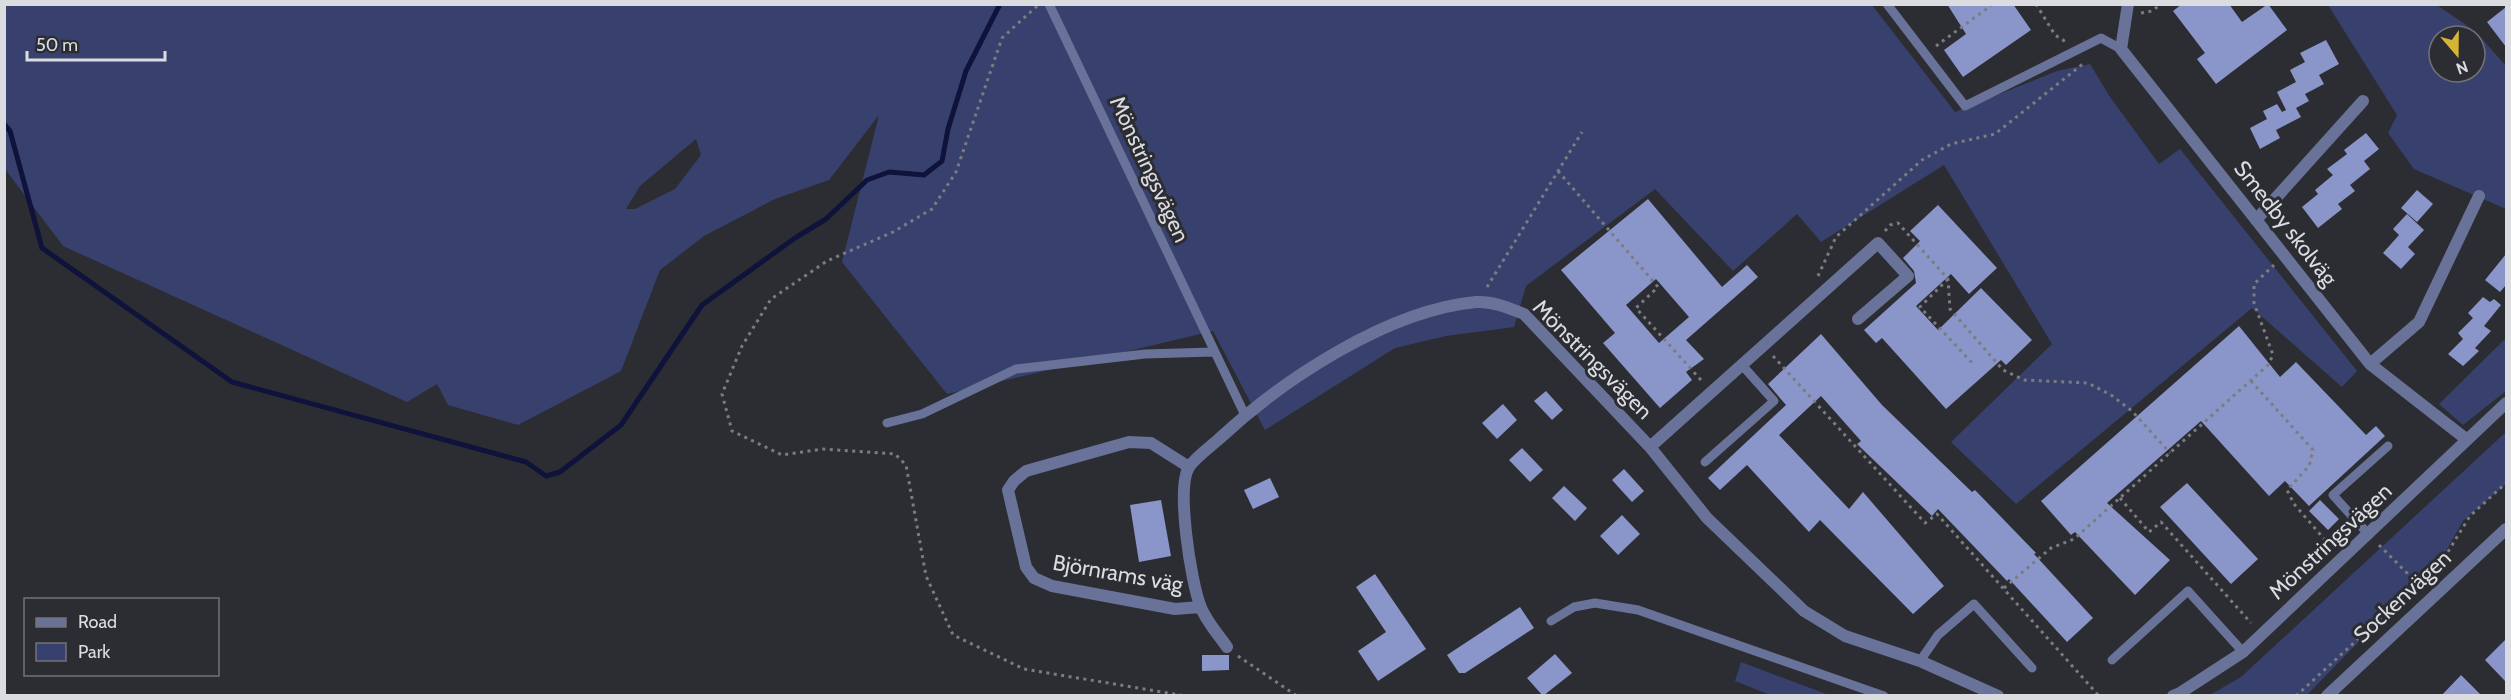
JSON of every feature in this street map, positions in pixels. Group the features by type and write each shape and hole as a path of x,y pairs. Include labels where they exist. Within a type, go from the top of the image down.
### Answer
{"street":[{"path":"2121,49 2127,10"},
{"name":"Smedby skolväg","path":"2121,49 2370,364 2466,439"},
{"path":"2256,220 2363,101"},
{"path":"2370,364 2419,322 2479,196"},
{"path":"1858,320 1908,276 1878,243"},
{"name":"Mönstringsvägen","path":"1650,447 1878,243"},
{"name":"Mönstringsvägen","path":"1189,467 1245,415 1341,350 1376,332 1441,308 1478,302 1498,304 1524,314 1650,447 1707,518 1804,611 1845,636 1920,661 1998,696"},
{"name":"Mönstringsvägen","path":"2172,696 2243,652 2506,403"},
{"name":"Björnrams väg","path":"1189,467 1151,443 1129,442 1026,471 1014,481 1008,490 1026,567 1034,578 1052,586 1175,609 1200,607"},
{"path":"1189,467 1182,489 1192,575 1200,607 1227,647"},
{"name":"Sockenvägen","path":"2327,696 2506,529"}],"lane":[{"name":"Mönstringsvägen","path":"1049,4 1245,415"},
{"path":"1887,4 1965,106 2101,38 2121,49"},
{"path":"887,423 922,414 1016,369 1145,354 1213,352"},
{"path":"1705,462 1774,401 1741,364"},
{"path":"2369,535 2333,495 2388,446"},
{"path":"2112,660 2188,591 2243,652"},
{"path":"1551,621 1574,607 1595,603 1638,610 1884,696"},
{"path":"1920,661 1938,635 1974,604 2032,668"}],"path":[{"path":"1038,4 1002,38 956,172 932,209 892,232 827,261 771,299 742,346 722,394 732,431 782,455 823,449 895,454 906,465 926,576 953,635 1024,669 1186,696"},
{"path":"1925,54 1993,4"},
{"path":"2036,4 2055,34 2078,50"},
{"path":"2127,10 2152,11 2161,4"},
{"path":"1813,301 1820,269 1836,237 1922,160 1951,144 1995,134 2085,62"},
{"path":"1478,302 1582,132"},
{"path":"1558,171 1658,287 1636,308 1701,380"},
{"path":"1878,243 1890,225 1898,223 1948,279 1950,309 2003,370 2024,380 2088,383 2111,395 2132,411 2170,453"},
{"path":"2004,588 2051,548 2074,539 2268,365 2273,355 2254,303 2254,284 2285,257"},
{"path":"1948,279 1920,307 1974,365"},
{"path":"1763,345 1925,523 1937,514 2099,696"},
{"path":"2251,381 2313,450 2309,466 2287,489 2294,504 2342,559"},
{"path":"2296,696 2450,552 2470,516 2506,483"},
{"path":"2120,498 2149,532 2161,522 2261,635"},
{"path":"2369,535 2418,584"},
{"path":"1227,647 1297,696"}],"green space":[{"path":"5,5 1872,5 1955,112 2057,71 2090,64 2110,97 2159,164 2180,149 2357,371 2342,387 2252,308 2016,504 1951,442 2052,344 1944,165 1821,242 1797,214 1733,271 1655,189 1526,286 1514,327 1446,336 1395,348 1265,430 1213,331 947,394 842,262 879,115 829,180 775,199 704,236 660,270 621,371 518,425 448,405 437,384 407,402 63,246 5,169","holes":["696,139 701,155 675,189 635,209 626,209 640,186"]},
{"path":"2328,5 2437,5 2464,24 2427,24 2427,84 2487,84 2487,44 2506,66 2506,209 2414,169 2388,133 2397,115"},
{"path":"2506,338 2506,391 2463,425 2439,404"},
{"path":"2506,432 2506,484 2463,521 2435,570 2409,590 2307,695 2210,695 2241,677"},
{"path":"1741,662 1829,695 1770,695 1735,681"}],"building":[{"path":"1947,4 2013,4 2031,30 1963,77 1944,50 1966,34"},
{"path":"2182,4 2229,4 2242,22 2268,4 2287,30 2216,84 2197,59 2205,53 2173,11"},
{"path":"2506,7 2506,47 2487,22"},
{"path":"2326,40 2339,64 2319,75 2324,84 2305,94 2309,101 2296,108 2301,117 2276,130 2280,138 2260,149 2250,128 2267,119 2263,111 2277,104 2282,112 2286,110 2277,92 2296,82 2290,70 2305,62 2300,53"},
{"path":"2366,133 2379,149 2364,161 2370,169 2350,185 2355,191 2338,204 2342,209 2318,228 2302,207 2318,194 2315,190 2333,175 2327,169 2347,154 2344,150"},
{"path":"2417,190 2433,204 2417,222 2401,208"},
{"path":"1648,199 1722,287 1747,265 1758,277 1686,340 1704,359 1686,372 1692,380 1660,408 1603,343 1615,333 1561,270","holes":["1656,279 1689,317 1659,343 1626,305"]},
{"path":"1938,205 1997,268 1969,294 1951,274 1916,306 1938,330 1981,288 2032,340 2006,365 2001,360 1946,409 1882,338 1876,343 1864,330 1916,283 1914,271 1903,258 1920,241 1910,231"},
{"path":"2407,214 2424,230 2408,247 2415,254 2401,269 2383,253 2399,235 2393,229"},
{"path":"2506,254 2506,285 2500,292 2485,280"},
{"path":"2483,297 2490,302 2494,299 2501,305 2484,326 2491,331 2475,348 2479,351 2463,366 2448,354 2463,339 2458,333 2473,318 2468,313"},
{"path":"2239,326 2280,377 2296,362 2366,435 2376,426 2385,436 2309,506 2285,481 2269,496 2201,421 2107,503 2170,560 2135,595 2075,532 2071,535 2041,501"},
{"path":"1821,334 1882,405 1972,492 1975,490 2036,553 2034,554 2093,618 2067,642 2009,579 2007,581 1938,509 1932,516 1857,444 1861,441 1821,396 1779,435 1849,509 1863,492 1944,586 1913,614 1820,520 1809,532 1747,465 1720,490 1708,478 1786,405 1768,384"},
{"path":"1546,391 1563,410 1552,420 1534,401"},
{"path":"1503,404 1517,420 1497,439 1482,423"},
{"path":"1522,448 1543,470 1530,482 1509,460"},
{"path":"1624,469 1644,491 1632,502 1612,480"},
{"path":"1270,478 1279,497 1253,509 1244,490"},
{"path":"2187,483 2258,559 2231,584 2160,507"},
{"path":"1564,486 1587,508 1575,521 1552,498"},
{"path":"1161,500 1171,556 1139,562 1130,505"},
{"path":"2320,500 2339,519 2328,530 2309,511"},
{"path":"1622,515 1640,534 1618,555 1600,536"},
{"path":"1375,574 1426,649 1378,681 1358,651 1386,632 1356,587"},
{"path":"1520,607 1534,628 1465,673 1459,673 1447,655"},
{"path":"2506,639 2506,682 2485,660"},
{"path":"1555,654 1572,673 1543,696 1527,678"},
{"path":"1202,655 1229,655 1229,670 1202,671"},
{"path":"2461,675 2482,696 2441,696"}],"waterway":[{"path":"4,124 10,131 42,248 232,382 526,462 546,476 560,472 621,425 702,305 795,238 826,219 867,180 889,172 924,175 942,161 948,129 966,71 1000,4"}]}
